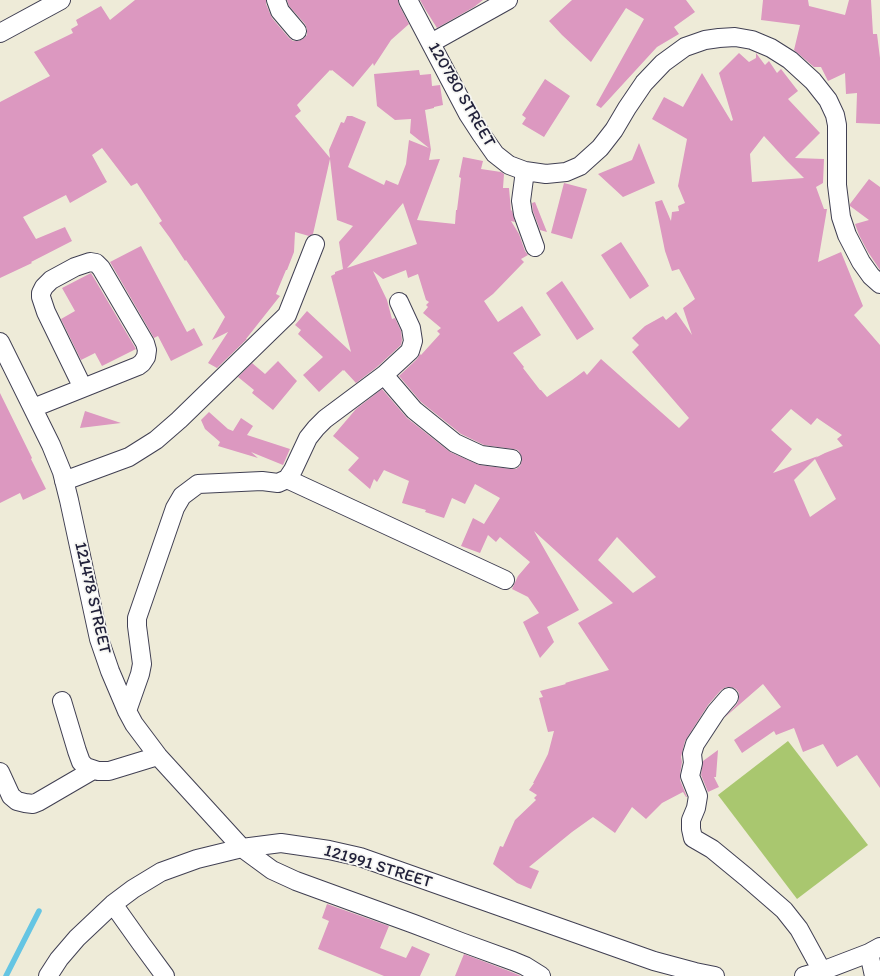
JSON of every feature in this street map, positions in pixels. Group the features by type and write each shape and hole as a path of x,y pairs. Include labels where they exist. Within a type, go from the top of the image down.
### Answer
{"street":[{"path":"0,33 61,0"},
{"path":"276,0 280,11 297,31"},
{"name":"120780 STREET","path":"408,0 468,114 495,154 509,165 525,171 546,174 566,172 580,166 600,148 614,130 644,83 663,63 685,47 705,40 735,38 752,40 772,48 790,60 813,81 828,100 837,126 837,185 841,217 847,235 860,262 871,276 880,284"},
{"path":"431,43 508,0"},
{"path":"525,171 521,201 523,214 536,247"},
{"path":"64,481 129,457 156,440 246,357 287,315 315,244"},
{"path":"33,408 83,388 138,366 147,354 147,346 101,268 96,263 90,262 75,267 51,280 44,287 41,293 46,312 83,388"},
{"path":"127,711 142,664 137,618 175,508 182,496 198,484 262,481 278,483 287,480 308,438 316,428 325,419 384,375 410,351 413,341 411,328 399,302"},
{"name":"121478 STREET","path":"0,342 52,445 62,472 99,639 110,671 134,724 158,756 242,848 282,875 513,961 525,966 541,976"},
{"path":"384,375 414,410 455,443 481,455 512,459"},
{"path":"287,480 505,580"},
{"path":"730,696 716,712 698,739 692,754 693,763 690,776 698,796 696,808 691,820 693,838 712,848 784,910 799,929 822,971"},
{"path":"62,702 81,762 86,768 109,772 158,756"},
{"path":"0,772 11,796 17,801 33,804 93,770"},
{"name":"121991 STREET","path":"48,976 59,959 77,938 113,904 133,888 161,872 197,859 242,848 281,843 329,850 360,858 654,961 715,976"},
{"path":"113,904 165,976"},
{"path":"804,976 822,971 874,950 874,976"}],"green space":[{"path":"788,741 868,845 797,899 718,795"}],"building":[{"path":"135,0 266,0 266,4 272,18 289,38 293,41 298,41 307,35 307,29 305,24 289,6 287,0 398,0 409,24 391,40 374,66 373,63 353,87 330,70 297,105 301,111 295,116 330,158 329,150 341,122 344,123 347,116 352,116 366,122 348,167 384,185 386,180 398,185 406,164 409,140 429,148 410,133 411,119 395,120 377,106 374,74 419,70 420,75 431,74 432,86 440,85 443,105 425,110 431,149 429,160 440,159 417,220 455,224 461,178 459,177 463,157 483,161 481,169 501,172 504,174 503,188 509,188 511,211 512,210 515,222 511,221 519,234 528,255 521,259 524,262 493,294 484,301 498,322 522,306 541,335 513,353 524,367 523,368 547,397 584,371 587,375 601,359 679,428 689,418 632,352 639,345 632,338 645,326 663,316 666,320 676,312 692,335 683,308 695,299 679,269 672,271 665,251 655,202 662,200 671,221 672,212 679,211 678,206 685,203 678,186 687,139 652,119 664,97 683,107 702,73 731,121 733,120 719,73 739,53 749,62 756,58 756,53 765,65 769,61 777,73 781,69 798,91 788,99 820,133 795,158 824,159 823,183 816,187 824,209 827,209 818,262 841,252 863,306 854,315 880,345 880,788 857,755 837,767 823,744 803,752 794,728 776,735 774,731 742,753 734,740 781,707 763,684 724,718 737,704 739,699 739,693 736,689 726,687 721,690 708,705 685,741 681,757 682,762 680,780 687,797 683,792 662,803 646,819 632,807 615,833 593,817 529,867 539,871 531,889 517,883 493,864 500,846 503,847 515,820 536,800 534,798 537,795 529,790 548,754 554,731 548,732 539,698 543,697 540,691 609,670 578,623 613,603 534,531 579,610 547,627 554,642 540,658 523,622 539,613 528,597 512,589 518,576 530,562 500,537 496,542 488,535 480,553 461,546 473,518 484,524 500,498 475,484 465,504 452,498 444,518 425,512 426,510 402,503 409,481 384,470 377,482 374,479 370,489 348,470 359,458 333,436 356,409 382,389 407,418 450,452 479,465 511,469 516,469 520,466 522,460 518,450 484,445 461,434 421,402 399,376 440,334 437,331 441,328 423,313 428,307 426,305 429,302 426,300 418,274 408,278 406,270 383,279 373,271 387,300 392,319 395,318 401,331 402,340 401,345 377,367 356,383 343,370 319,392 303,375 323,357 298,334 301,330 295,325 307,311 351,352 331,276 335,274 335,272 343,269 339,242 353,226 337,220 330,159 313,234 309,236 295,232 294,252 276,294 280,296 247,339 217,368 208,363 228,332 212,340 225,317 159,223 162,221 137,183 131,186 102,148 92,155 107,182 70,203 66,195 23,217 36,239 65,227 72,241 31,262 32,263 0,278 0,102 50,76 34,52 73,33 71,29 78,25 76,20 101,6 110,20","holes":["764,136 804,178 752,182 750,154","403,203 417,244 347,268","791,409 811,425 817,418 842,435 837,439 843,446 773,473 792,449 771,430","815,459 836,499 810,517 794,480","617,537 656,577 633,593 598,560"]},
{"path":"420,0 483,0 474,7 437,28"},
{"path":"572,0 686,0 695,12 674,27 679,34 657,47 601,108 596,105 644,19 626,8 591,62 549,21"},
{"path":"763,0 808,0 809,6 845,15 849,0 871,0 873,34 877,34 880,58 880,124 856,123 857,93 846,94 845,73 828,81 821,67 814,67 794,50 800,25 761,20"},
{"path":"545,79 570,96 544,137 522,124 526,118 522,115"},
{"path":"639,143 655,183 623,197 598,174 632,160"},
{"path":"869,179 880,187 880,270 868,252 855,224 869,220 850,206"},
{"path":"564,183 587,189 572,239 551,233"},
{"path":"535,202 547,232 540,230 533,211 532,203"},
{"path":"621,242 649,286 630,299 601,255"},
{"path":"141,246 187,332 194,328 203,345 171,361 158,336 154,338 110,262"},
{"path":"91,273 136,349 102,366 95,353 81,360 61,319 75,311 62,288"},
{"path":"562,281 594,329 577,340 546,293"},
{"path":"278,361 297,381 273,410 252,393 254,390 238,377 252,363 265,374"},
{"path":"0,393 46,489 23,500 20,493 0,503"},
{"path":"85,411 121,423 80,428"},
{"path":"209,412 228,429 233,431 241,418 253,426 247,435 290,449 283,465 251,452 258,458 218,446 220,442 205,429 201,420"},
{"path":"718,750 716,777 714,777 719,787 708,792 701,775 703,761"},
{"path":"327,904 389,926 380,948 406,958 412,946 430,954 420,976 384,976 318,949 329,921 322,918"},
{"path":"464,954 509,971 521,976 455,976"}],"waterway":[{"path":"6,976 39,911"}]}
